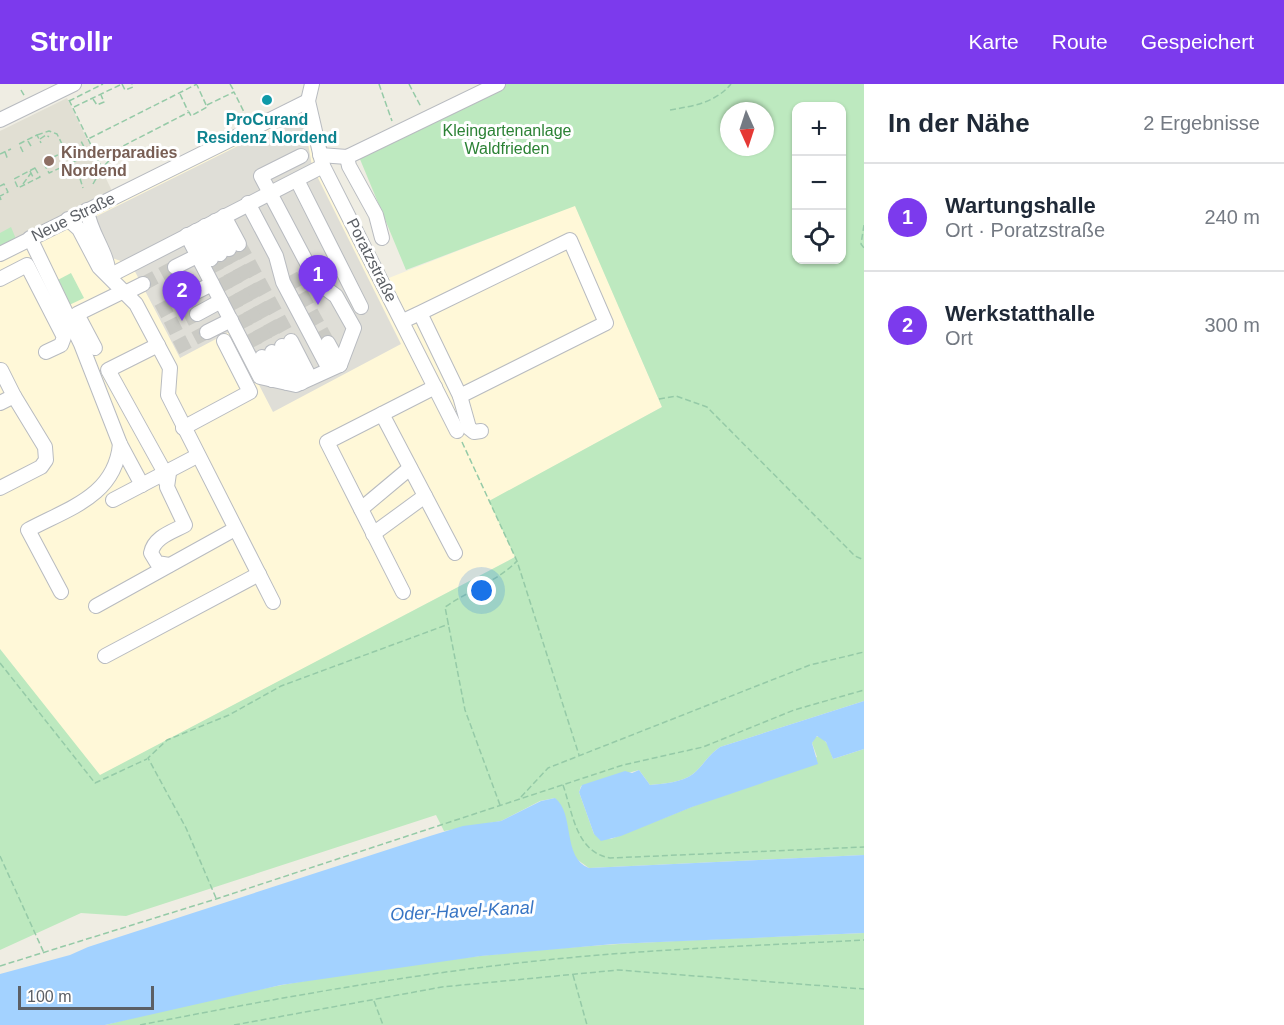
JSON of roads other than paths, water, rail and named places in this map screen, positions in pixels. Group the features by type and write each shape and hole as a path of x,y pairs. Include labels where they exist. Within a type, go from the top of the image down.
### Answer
{"street":[{"name":"Poratzstraße","path":"312,84 308,101 322,160 457,431"},
{"path":"109,276 248,203 297,180 322,160 347,157 498,84"},
{"path":"0,120 66,90"},
{"name":"Neue Straße","path":"0,254 308,101"},
{"path":"205,226 219,252 212,284 260,377 299,381 335,367 354,328 336,296 317,282 261,176 301,156"},
{"path":"347,157 349,166 376,215 382,238"},
{"path":"297,180 361,307"},
{"path":"248,203 276,256 291,275"},
{"path":"87,210 89,225 108,262 109,276"},
{"path":"68,219 79,229 99,267 136,304 158,345 170,368 168,395 273,602"},
{"path":"205,226 219,252"},
{"path":"205,226 219,252"},
{"path":"30,238 58,310 120,444 142,485"},
{"path":"403,321 570,240 606,323 460,396"},
{"path":"175,267 219,252"},
{"path":"276,256 283,282 335,367"},
{"path":"0,279 27,265 58,310 64,337 61,345 46,352"},
{"path":"95,348 77,314 143,284"},
{"path":"188,296 212,284"},
{"path":"197,314 221,301"},
{"path":"144,319 158,312"},
{"path":"420,313 460,396 469,428 474,432 480,431"},
{"path":"207,332 231,320"},
{"path":"167,329 158,345 108,370 168,475 185,525 158,539 152,546 151,553 157,563 169,565"},
{"path":"183,428 250,392 224,341"},
{"path":"328,343 335,367"},
{"path":"158,345 176,348"},
{"path":"276,349 299,381"},
{"path":"276,349 299,381"},
{"path":"272,380 276,349"},
{"path":"0,488 40,466 46,460 45,447 1,370"},
{"path":"403,592 327,442 435,387"},
{"path":"0,403 15,396"},
{"path":"382,414 455,553"},
{"path":"61,592 28,530 94,495 104,485 118,461 120,444"},
{"path":"113,500 168,475 197,456"},
{"path":"361,509 410,468"},
{"path":"374,534 425,496"},
{"path":"96,606 235,529"},
{"path":"105,657 259,574"}],"water":[{"path":"864,701 864,749 833,759 826,742 817,736 812,743 818,764 692,807 621,836 601,841 594,834 579,792 582,785 625,771 632,773 639,770 650,785 678,781 693,774 720,747"},
{"name":"Oder-Havel-Kanal","path":"555,798 565,814 575,855 589,868 864,855 864,933 614,944 481,956 281,985 105,1025 0,1025 0,974 70,955 88,947 430,836 463,826 501,821 541,801"}],"tunnel":[{"path":"239,244 291,341"},
{"path":"229,249 282,346"},
{"path":"220,254 272,352"},
{"path":"211,259 262,357"},
{"path":"143,284 175,267"},
{"path":"291,275 328,343"},
{"path":"158,312 188,296"},
{"path":"167,329 197,314"},
{"path":"176,348 207,332"}],"place":[{"name":"ProCurand Residenz Nordend","path":"267,100"},
{"name":"Kinderparadies Nordend","path":"49,161"},
{"name":"Wartungshalle","path":"318,305"},
{"name":"Werkstatthalle","path":"182,321"}],"park label":[{"name":"Kleingartenanlage Waldfrieden","path":"507,139"}]}
